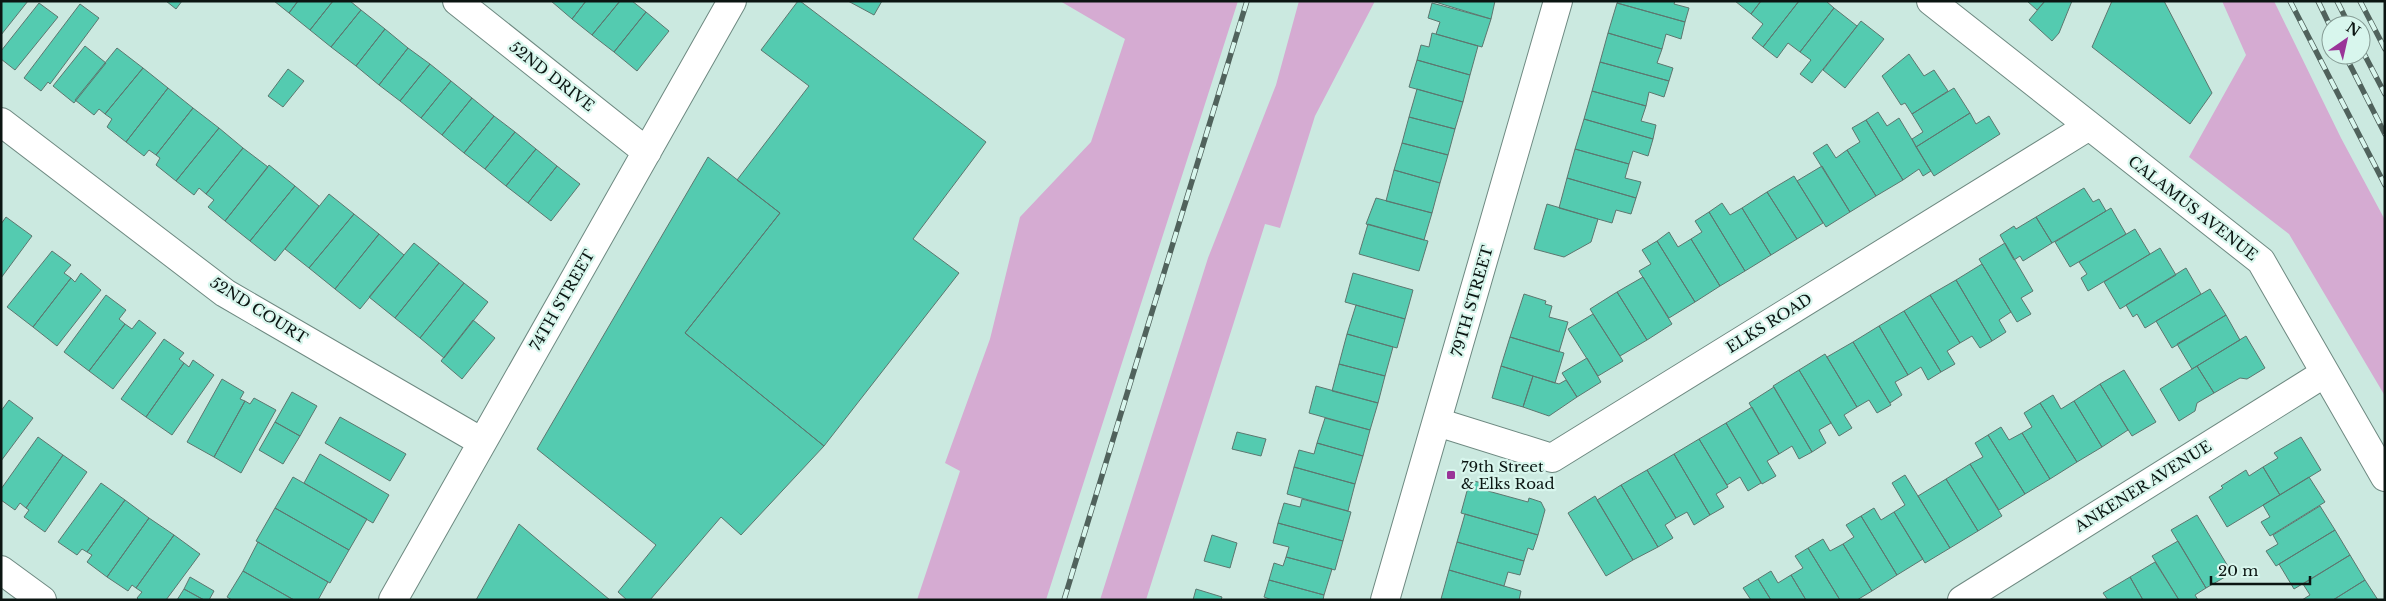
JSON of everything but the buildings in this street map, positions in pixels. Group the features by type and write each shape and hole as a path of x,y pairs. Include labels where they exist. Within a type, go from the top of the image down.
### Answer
{"street":[{"name":"52ND DRIVE","path":"457,1 647,152"},
{"name":"74TH STREET","path":"394,600 732,1"},
{"name":"79TH STREET","path":"1385,600 1558,1"},
{"name":"CALAMUS AVENUE","path":"1931,1 2261,261 2385,477"},
{"name":"52ND COURT","path":"1,122 225,293 482,442"},
{"name":"ELKS ROAD","path":"1437,422 1552,458 2089,126"},
{"name":"ANKENER AVENUE","path":"1962,600 2325,373"},
{"path":"1,570 42,600"}],"shaded area":[{"path":"1060,1 1238,1 1046,600 917,600 960,471 945,463 990,339 1020,217 1091,142 1125,39"},
{"path":"1299,1 1375,1 1315,116 1280,228 1265,224 1146,600 1100,600 1208,258 1276,85"},
{"path":"2222,1 2274,1 2341,138 2385,220 2385,396 2289,234 2189,157 2246,55"}],"railway":[{"path":"1064,600 1247,1"},
{"path":"2290,1 2385,185"},
{"path":"2318,1 2325,15"},
{"path":"2337,1 2344,15"},
{"path":"2360,1 2385,49"},
{"path":"2350,65 2385,134"},
{"path":"2370,65 2385,94"}],"place":[{"name":"79th Street & Elks Road","path":"1451,475"}]}
